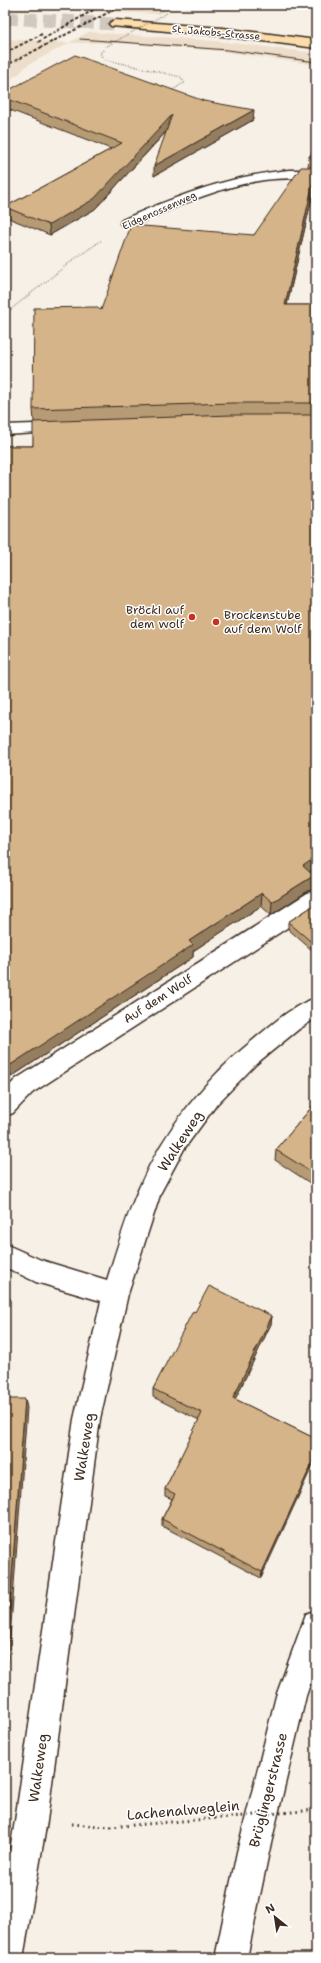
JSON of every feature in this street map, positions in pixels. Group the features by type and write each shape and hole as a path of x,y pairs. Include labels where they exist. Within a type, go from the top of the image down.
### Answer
{"main road":[{"name":"St. Jakobs-Strasse","path":"115,24 223,32 316,44"}],"street":[{"name":"Eidgenossenweg","path":"127,223 199,192 237,180 265,176 316,174"},
{"path":"5,430 75,427"},
{"name":"Auf dem Wolf","path":"5,1106 24,1086 316,898"},
{"name":"Walkeweg","path":"7,1958 31,1821 87,1420 115,1294 150,1189 176,1142 209,1097 248,1057 291,1022 316,1007"},
{"path":"5,1255 36,1270 115,1294"},
{"name":"Brüglingerstrasse","path":"231,1958 253,1852 291,1696 316,1624"}],"path":[{"path":"163,95 184,83 181,77 103,59 100,53 105,47 166,13"},
{"name":"Eidgenossenweg","path":"5,314 73,260 127,223"},
{"name":"Lachenalweglein","path":"66,1823 110,1827 316,1810"}],"shaded area":[{"path":"5,5 177,5 159,14 5,7"},
{"path":"89,32 216,41 316,53 316,65 219,51 119,43 69,43"},
{"path":"5,39 69,43 26,66 20,73 5,83"}],"building":[{"path":"75,55 204,101 254,110 154,166 172,115 94,199 49,225 5,207 122,143 5,98 5,92"},
{"path":"316,147 316,157 309,157"},
{"path":"301,167 316,167 316,170 285,305 316,305 316,403 232,403 33,409 34,308 95,307 101,310 131,225 254,235"},
{"path":"232,415 316,415 316,857 303,866 315,877 310,878 272,902 262,893 189,941 193,945 9,1066 5,1061 5,446 33,446 33,422"},
{"path":"316,904 316,944 315,945 288,922"},
{"path":"316,1102 316,1175 276,1150"},
{"path":"209,1286 272,1316 233,1398 316,1439 316,1455 262,1572 162,1519 175,1494 165,1489 202,1413 153,1389 193,1311 195,1312"},
{"path":"5,1399 25,1399 5,1670"}],"tunnel":[{"path":"5,18 115,24"}],"tram line":[{"path":"80,39 228,50 316,62"}],"railway":[{"path":"38,42 102,5"},
{"path":"5,66 123,5"},
{"path":"5,53 42,34"}],"place":[{"name":"Bröcki auf dem wolf","path":"192,617"},
{"name":"Brockenstube auf dem Wolf","path":"216,622"}]}
